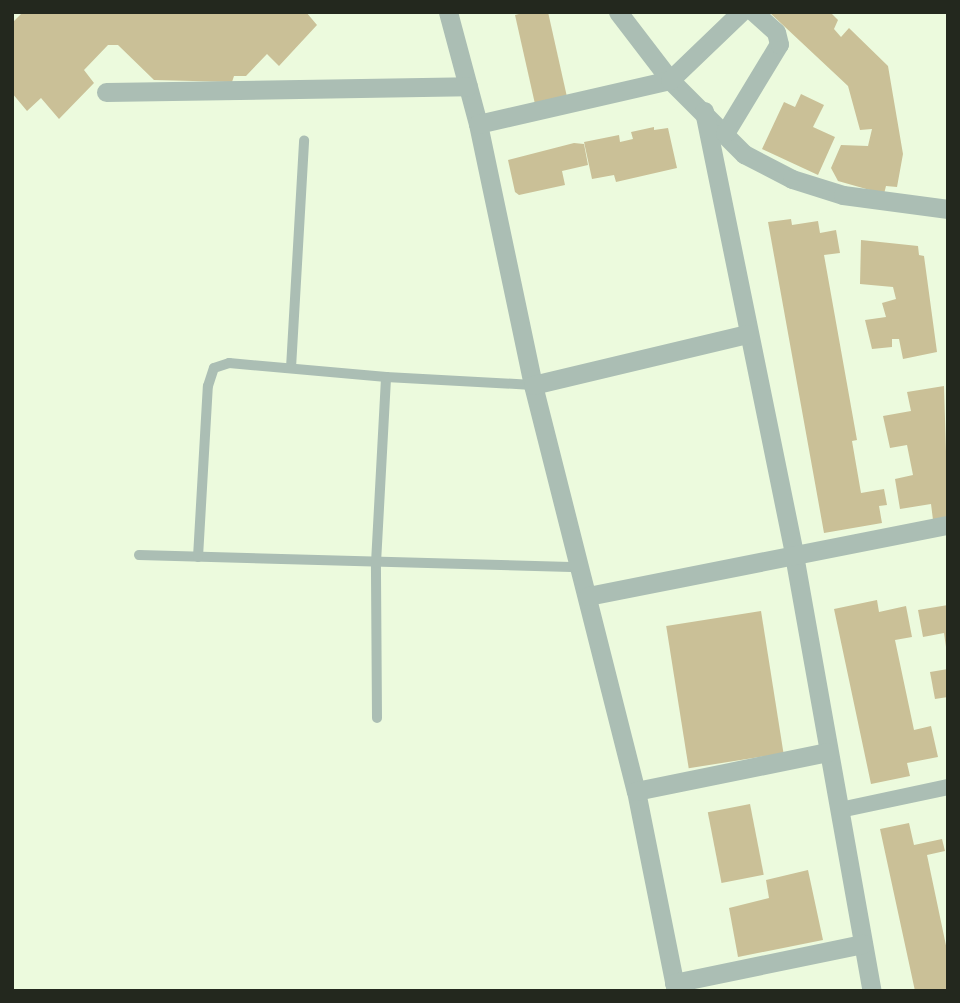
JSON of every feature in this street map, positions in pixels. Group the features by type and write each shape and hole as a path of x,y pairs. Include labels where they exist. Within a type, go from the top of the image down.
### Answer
{"street":[{"path":"448,12 478,124 533,385 636,791 675,987 863,944"},
{"path":"618,12 670,80 704,111 744,154 792,179 843,195 948,209"},
{"path":"478,124 670,80 741,12"},
{"path":"725,133 779,44 776,32 754,12"},
{"path":"106,92 468,86"},
{"path":"704,111 747,334 794,555 872,991"},
{"path":"533,385 747,334"},
{"path":"588,596 948,525"},
{"path":"636,791 828,752"},
{"path":"840,810 948,788"}],"lane":[{"path":"291,368 304,140"},
{"path":"198,557 208,386 214,368 229,363 386,377 533,385"},
{"path":"377,718 376,563 386,377"},
{"path":"139,555 580,567"}],"building":[{"path":"23,12 306,12 317,25 279,66 267,54 246,76 234,76 232,82 154,80 118,45 108,45 84,70 94,83 59,119 41,98 27,111 12,93 12,23"},
{"path":"548,12 567,97 535,104 515,15"},
{"path":"769,12 830,12 838,20 834,29 841,37 849,28 888,66 903,154 897,187 886,186 884,194 838,181 831,168 841,145 868,146 872,129 860,130 848,86"},
{"path":"801,94 824,105 813,127 835,137 818,175 762,149 784,102 795,107"},
{"path":"654,127 654,130 668,128 677,168 616,182 614,175 592,179 584,142 619,135 620,142 633,139 631,132"},
{"path":"574,143 584,144 588,165 562,171 565,185 519,195 515,192 508,160"},
{"path":"791,219 792,225 818,221 820,233 836,230 840,253 824,255 857,440 852,441 861,493 884,489 887,505 879,506 882,523 824,533 768,222"},
{"path":"861,240 918,246 919,255 924,256 937,352 903,359 899,339 892,339 892,347 872,349 865,320 886,317 882,303 896,299 893,287 860,284"},
{"path":"944,386 948,517 933,520 931,504 900,509 895,479 913,475 907,445 890,448 883,416 911,411 907,392"},
{"path":"877,600 879,612 906,606 912,637 895,640 914,730 931,726 938,757 907,763 910,776 871,784 834,609"},
{"path":"948,605 946,647 944,633 923,637 918,610"},
{"path":"761,611 784,753 689,768 666,626"},
{"path":"948,669 948,697 935,699 930,672"},
{"path":"750,804 764,875 722,883 708,812"},
{"path":"909,823 914,845 942,839 945,851 927,855 948,955 948,991 915,991 880,829"},
{"path":"808,870 823,940 738,957 729,908 769,898 766,880"}]}
